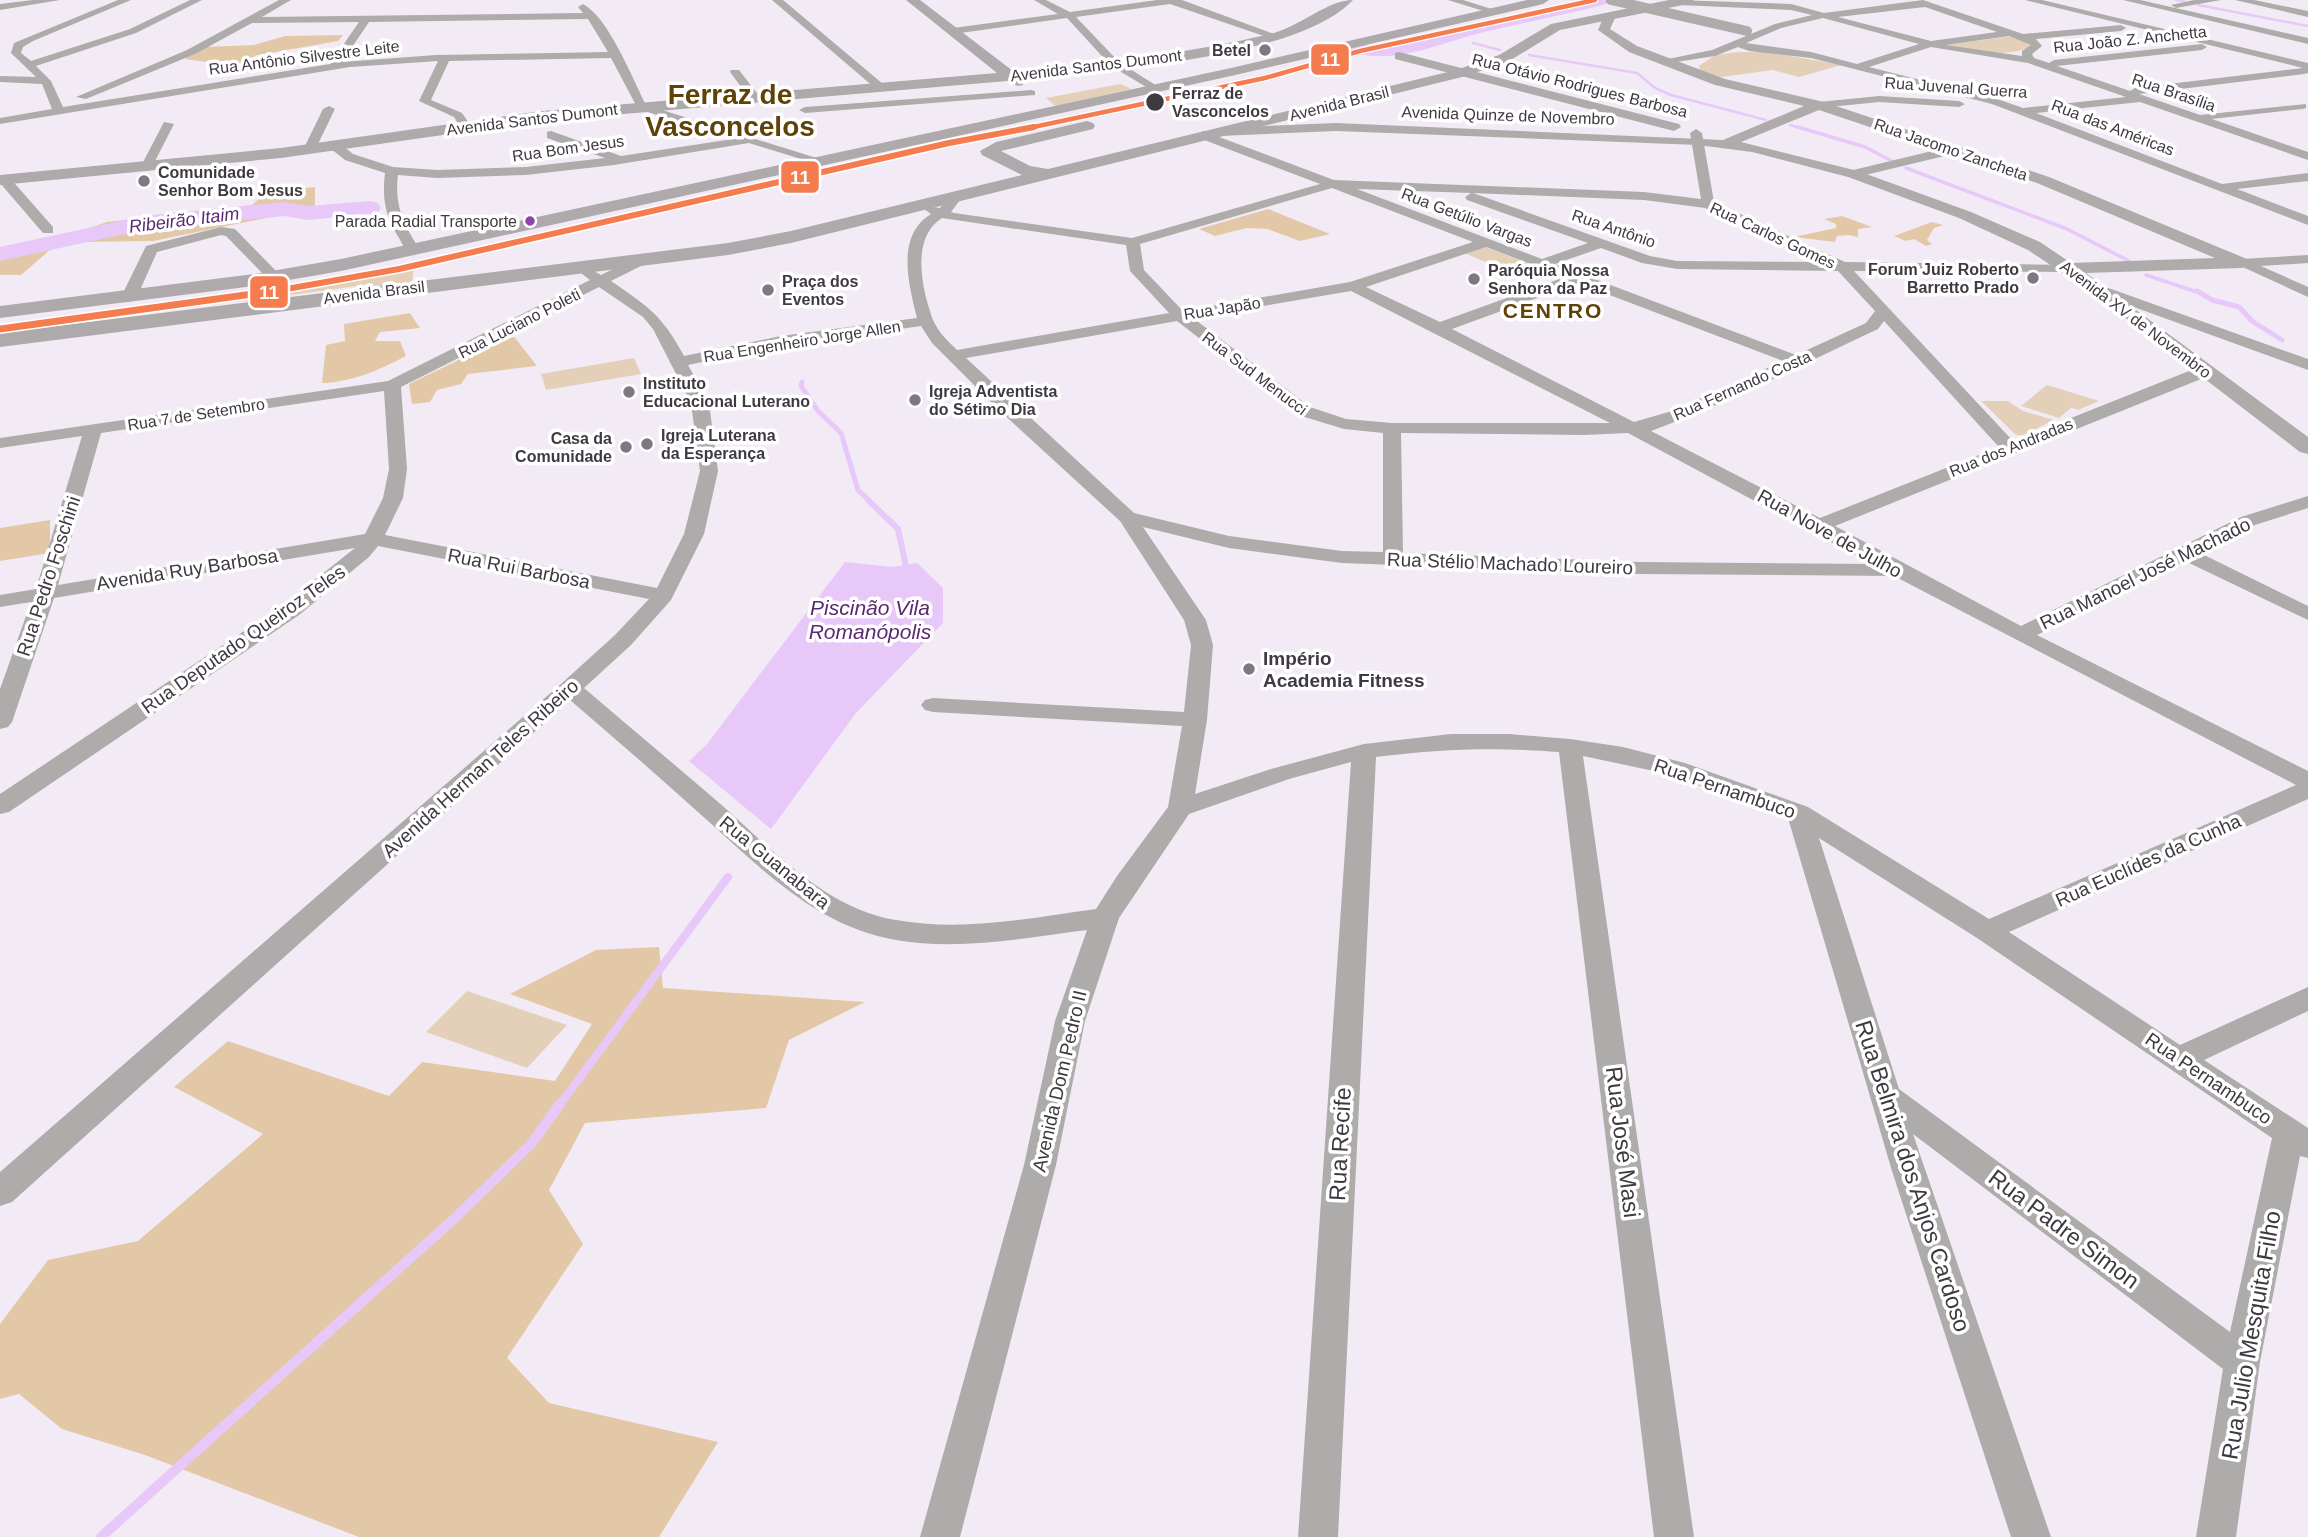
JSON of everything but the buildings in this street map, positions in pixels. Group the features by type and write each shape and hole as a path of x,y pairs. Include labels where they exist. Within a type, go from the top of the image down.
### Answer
{"main road":[{"path":"912,0 1053,110"},
{"name":"Avenida Santos Dumont","path":"2,180 309,149 465,126 642,107 1011,76 1115,64 1197,53 1277,37 1312,23 1347,0"},
{"path":"0,312 274,277 414,250 1543,0"},
{"path":"1550,29 1534,22 1626,0"},
{"name":"Avenida Brasil","path":"0,341 708,251 791,237 910,208 947,206 1024,175 1046,173 1211,134 1452,73 1504,58 1550,29 1683,1"},
{"path":"1561,15 1568,19 1603,18"},
{"path":"1393,57 1430,49"},
{"path":"1024,175 988,152 1002,145 1101,123"}],"street":[{"path":"0,7 55,0"},
{"path":"16,53 18,45 29,39 126,0"},
{"path":"29,65 133,31 197,0"},
{"path":"0,52 16,53 46,81 59,110 191,52 286,0"},
{"path":"576,0 593,16 642,107 817,160"},
{"path":"777,0 879,86"},
{"path":"1039,0 1070,16 1115,64 1153,88"},
{"path":"953,31 1173,0 1277,37"},
{"path":"1453,0 1493,11"},
{"path":"1611,0 1759,33"},
{"path":"1913,0 2024,37 2036,44 2032,54"},
{"path":"2030,0 2308,68"},
{"path":"2128,0 2308,41"},
{"path":"2088,14 2216,0"},
{"path":"2240,0 2308,14"},
{"path":"1683,1 1780,6 1826,15"},
{"path":"1686,63 1739,44 1759,33 1826,15 1928,4"},
{"name":"Rua Brasília","path":"1826,15 1929,44 1974,52 2032,54 2043,64 2308,156"},
{"path":"252,20 366,19 448,23 593,16"},
{"name":"Rua Jacomo Zancheta","path":"1603,18 1604,30 1621,44 1646,54 1686,63 1749,91 1819,105 1957,149 2108,206 2308,292"},
{"path":"334,66 366,19"},
{"path":"2024,37 2137,26"},
{"path":"1069,29 1082,27"},
{"path":"1860,66 1929,44 2012,33"},
{"name":"Rua das Américas","path":"1739,44 1749,48 1776,50 1860,66 1990,100 2308,221"},
{"name":"Rua João Z. Anchetta","path":"2043,64 2220,45"},
{"path":"1715,53 1776,50"},
{"path":"440,55 425,100 458,115 465,126"},
{"name":"Rua Antônio Silvestre Leite","path":"0,121 334,66 440,55 614,55"},
{"name":"Rua Otávio Rodrigues Barbosa","path":"1393,57 1697,137 1752,148"},
{"path":"2126,92 2268,76 2308,68"},
{"path":"735,72 754,97"},
{"path":"2268,76 2298,86"},
{"path":"0,79 46,81"},
{"path":"805,110 1031,93"},
{"name":"Rua Juvenal Guerra","path":"1730,142 1819,105 1862,100 1896,99 2023,111 2144,98"},
{"path":"1975,106 1990,100"},
{"path":"2196,117 2302,106"},
{"path":"309,149 329,109"},
{"path":"2264,110 2297,121"},
{"path":"147,166 168,124"},
{"name":"Avenida Quinze de Novembro","path":"1211,134 1336,127 1697,137 1752,148"},
{"name":"Rua Getúlio Vargas","path":"1211,134 1332,184 1798,361"},
{"path":"551,135 620,159"},
{"path":"1697,137 1708,204"},
{"name":"Rua Bom Jesus","path":"335,146 349,157 392,171 434,175 502,174 747,139"},
{"name":"Avenida XV de Novembro","path":"1752,148 1853,174 1985,223 2034,246 2100,290 2308,447"},
{"path":"1853,174 1957,149"},
{"path":"392,171 388,201 390,211 414,250"},
{"path":"2224,187 2308,177"},
{"path":"2,180 48,230"},
{"path":"947,206 1133,242 1332,184"},
{"name":"Rua Carlos Gomes","path":"1332,184 1644,196 1708,204 1842,266 2009,447"},
{"path":"1369,198 1373,190 1385,186"},
{"name":"Rua Antônio","path":"1449,189 1647,260 1689,266 2068,268"},
{"name":"Avenida Dom Pedro II","path":"940,1537 1040,1165 1070,1021 1105,918 1126,883 1180,808 1195,720 1202,645 1195,620 1127,517 1082,479 954,355 926,321 916,284 914,258 919,236 930,220 947,206"},
{"path":"129,297 151,249 228,231 274,277"},
{"name":"Rua Sud Menucci","path":"1133,242 1132,253 1137,271 1179,315 1304,411 1344,424 1392,428 1633,429"},
{"name":"Rua Japão","path":"954,355 1353,286 1485,243"},
{"path":"1540,264 1603,243"},
{"path":"2068,268 2241,263 2308,258"},
{"name":"Rua Luciano Poleti","path":"393,385 643,259"},
{"name":"Avenida Herman Teles Ribeiro","path":"6,1184 570,688 623,640 664,596 694,534 709,471 700,403 660,327 648,314 580,267"},
{"path":"1439,328 1577,278"},
{"name":"Rua Nove de Julho","path":"1353,286 1439,328 1819,525 1898,570 2308,781"},
{"path":"2100,290 2308,365"},
{"name":"Rua Fernando Costa","path":"1633,429 1678,415 1798,361 1872,326 1882,312"},
{"name":"Rua Engenheiro Jorge Allen","path":"679,362 792,340 926,321"},
{"name":"Rua Fernando Costa","path":"1849,337 1883,331 1908,339"},
{"name":"Rua dos Andradas","path":"1819,525 2204,371"},
{"name":"Rua 7 de Setembro","path":"0,443 393,385"},
{"name":"Rua Deputado Queiroz Teles","path":"0,806 291,610 348,566 373,539 393,499 398,469 393,385"},
{"path":"1392,428 1393,559"},
{"name":"Rua Pedro Foschini","path":"0,722 45,593 93,430"},
{"name":"Rua Manoel José Machado","path":"2022,634 2248,521 2308,502"},
{"name":"Rua Stélio Machado Loureiro","path":"1127,517 1228,542 1292,552 1393,559 1639,568 1898,570"},
{"name":"Rua Rui Barbosa","path":"373,539 664,596"},
{"name":"Avenida Ruy Barbosa","path":"0,601 373,539"},
{"path":"2185,553 2308,614"},
{"name":"Rua Guanabara","path":"570,688 805,891 857,921 895,931 958,935 1013,931 1105,918"},
{"path":"933,705 1195,720"},
{"name":"Rua Pernambuco","path":"1180,808 1280,774 1364,751 1451,741 1509,741 1570,746 1676,768 1799,813 1987,931 2299,1139"},
{"name":"Rua José Masi","path":"1570,746 1674,1537"},
{"name":"Rua Recife","path":"1318,1537 1364,751"},
{"name":"Rua Deputado Queiroz Teles","path":"0,788 18,785 45,775"},
{"name":"Rua Euclídes da Cunha","path":"1987,931 2308,789"},
{"name":"Rua Belmira dos Anjos Cardoso","path":"1799,813 1908,1171 2031,1537"},
{"path":"2180,1058 2308,998"},
{"name":"Rua Padre Simon","path":"1886,1097 2242,1362"},
{"name":"Rua Julio Mesquita Filho","path":"2216,1537 2242,1362 2299,1139"}],"shaded area":[{"path":"343,35 338,41 253,56 266,63 243,67 185,59 205,47 254,45 285,36"},
{"path":"2013,36 2029,42 2031,46 2001,53 1946,45"},
{"path":"1769,52 1841,65 1799,77 1772,70 1715,78 1700,70 1699,66 1715,55"},
{"path":"1120,84 1132,89 1060,105 1054,105 1046,98"},
{"path":"315,187 315,208 153,241 81,242 51,249 21,275 0,275 0,251 57,239 107,222 252,205 267,192"},
{"path":"1268,209 1330,234 1300,241 1267,229 1247,228 1215,236 1199,229"},
{"path":"1842,216 1872,227 1858,229 1858,237 1837,236 1835,242 1794,237 1836,228 1836,224 1824,219"},
{"path":"1932,222 1943,225 1934,228 1927,240 1932,244 1926,246 1914,239 1906,241 1894,236"},
{"path":"1485,247 1543,270 1526,274 1516,272 1464,253"},
{"path":"414,267 412,283 375,287 372,284 239,302"},
{"path":"410,313 420,328 380,332 375,341 400,341 406,356 366,374 322,383 326,345 345,341 344,324"},
{"path":"512,334 537,366 468,374 461,384 437,390 430,402 412,404 409,384"},
{"path":"634,358 641,374 546,390 541,374"},
{"path":"2047,385 2099,401 2078,410 2072,408 2073,406 2059,418 2021,406"},
{"path":"1981,401 2008,401 2023,411 2054,420 2023,435 2016,435"},
{"path":"50,520 50,553 0,561 0,528"},
{"path":"659,947 663,988 865,1002 789,1040 766,1108 585,1123 549,1190 583,1244 507,1358 549,1403 718,1442 659,1537 359,1537 145,1455 62,1429 19,1394 0,1399 0,1324 48,1260 138,1241 263,1134 174,1087 228,1041 389,1096 422,1062 555,1081 592,1024 510,994 596,950"},
{"path":"467,991 567,1025 527,1068 426,1032"}],"water":[{"name":"Piscinão Vila Romanópolis","path":"845,562 893,567 917,563 943,588 943,623 856,713 771,829 689,761 707,744"}],"waterway":[{"name":"Ribeirão Itaim","path":"1359,49 1378,51 1425,46 1475,29 1604,0"},
{"path":"2176,0 2184,1"},
{"path":"2198,5 2308,26"},
{"path":"1473,43 1500,50"},
{"path":"1529,55 1637,73 1655,88 1671,95 1766,120"},
{"path":"1790,125 1804,129"},
{"path":"1798,127 1865,147 1892,161"},
{"path":"1906,168 2067,229 2131,262"},
{"name":"Ribeirão Itaim","path":"0,254 143,223 284,209 308,213 370,208"},
{"path":"2146,275 2200,293"},
{"path":"2197,291 2212,300 2239,307 2252,321 2282,340"},
{"path":"802,382 801,386 818,411 841,433 858,490 870,501"},
{"path":"868,500 898,529 906,566 904,572"},
{"path":"559,1106 728,877"},
{"path":"101,1537 456,1217 531,1144 560,1104"}],"transit line":[{"name":"11","path":"0,329 229,299 399,269 949,143 1069,121 1265,78 1360,51 1595,0"}],"place":[{"name":"Betel","path":"1265,50"},
{"name":"Ferraz de Vasconcelos","path":"1155,102"},
{"name":"Comunidade Senhor Bom Jesus","path":"144,181"},
{"name":"Parada Radial Transporte","path":"530,221"},
{"name":"Forum Juiz Roberto Barretto Prado","path":"2033,278"},
{"name":"Paróquia Nossa Senhora da Paz","path":"1474,279"},
{"name":"Praça dos Eventos","path":"768,290"},
{"name":"Instituto Educacional Luterano","path":"629,392"},
{"name":"Igreja Adventista do Sétimo Dia","path":"915,400"},
{"name":"Igreja Luterana da Esperança","path":"647,444"},
{"name":"Casa da Comunidade","path":"626,447"},
{"name":"Império Academia Fitness","path":"1249,669"}],"district":[{"name":"Ferraz de Vasconcelos","path":"730,110"},
{"name":"CENTRO","path":"1553,311"}]}
